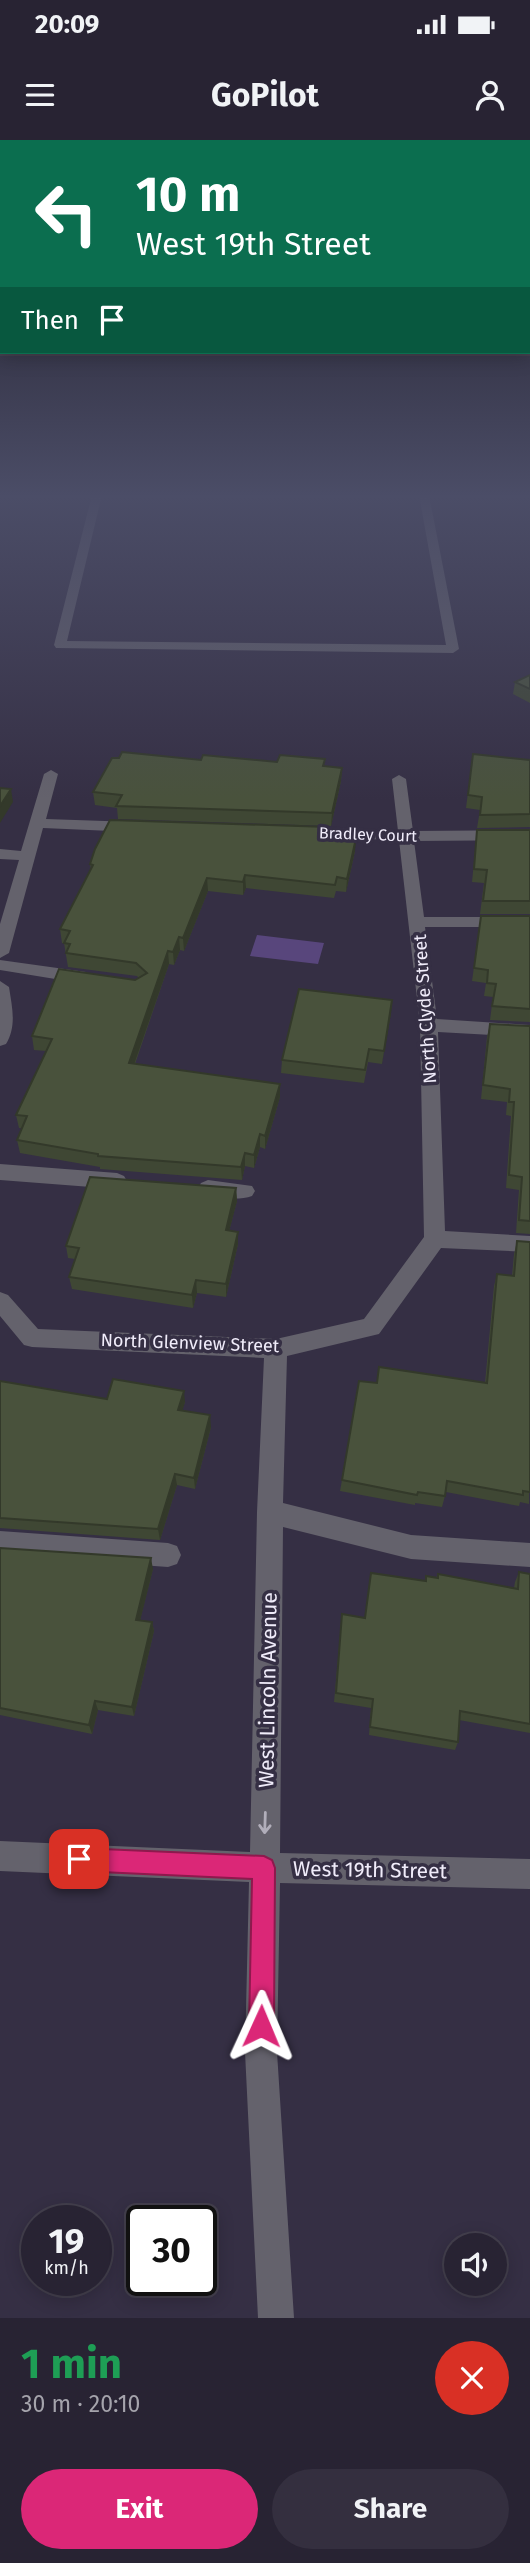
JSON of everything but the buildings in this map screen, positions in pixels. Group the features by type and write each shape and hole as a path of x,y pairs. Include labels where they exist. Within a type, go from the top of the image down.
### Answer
{"street":[{"path":"72,597 60,645 453,649 443,597"},
{"path":"0,953 51,774"},
{"name":"North Clyde Street","path":"399,779 429,1025 435,1240"},
{"path":"38,823 147,827"},
{"name":"Bradley Court","path":"283,832 405,836 530,835"},
{"path":"0,854 28,856"},
{"path":"418,922 530,922"},
{"path":"0,965 109,981"},
{"path":"0,987 0,1040"},
{"path":"429,1025 530,1031"},
{"path":"0,1172 136,1183"},
{"path":"190,1187 245,1191"},
{"path":"435,1240 530,1244"},
{"name":"North Glenview Street","path":"0,1301 32,1338 276,1349 371,1327 435,1240"},
{"name":"West Lincoln Avenue","path":"276,1349 270,1512 270,1682 261,2052 276,2318"},
{"path":"270,1512 411,1547 530,1555"},
{"path":"0,1543 168,1555"},
{"name":"West 19th Street","path":"0,1856 264,1868 530,1874"}],"shaded area":[{"path":"257,935 324,943 318,964 250,956"}],"route":[{"path":"79,1859 264,1868 261,2026"}]}
